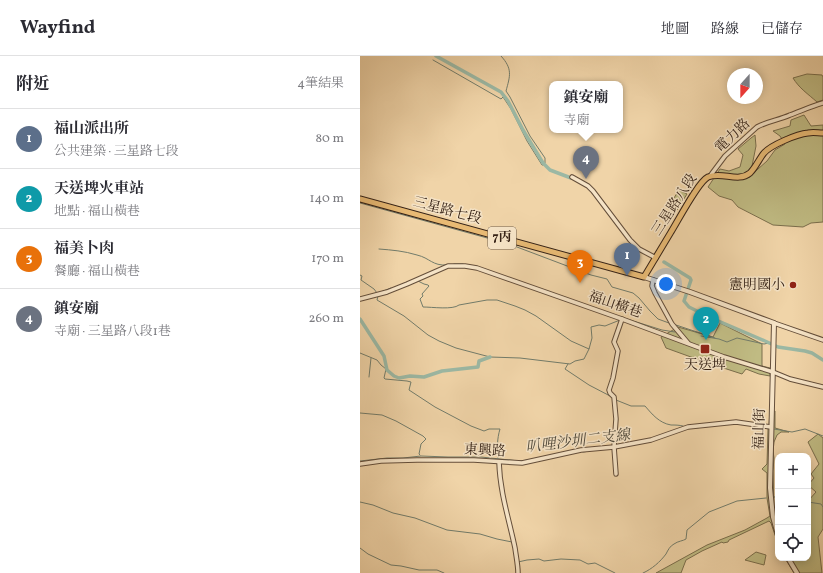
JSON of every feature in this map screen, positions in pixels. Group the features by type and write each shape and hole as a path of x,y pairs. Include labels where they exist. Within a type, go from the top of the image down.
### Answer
{"main road":[{"name":"三星路八段","path":"644,277 704,180 709,177 719,176 744,176 750,173 765,152 772,147 788,139 807,133 823,133"},
{"name":"三星路七段","path":"360,199 644,277"}],"street":[{"name":"電力路","path":"709,177 725,156 757,127 789,116 816,104 823,103"},
{"path":"572,177 588,186 593,191 630,240 639,249 656,258"},
{"name":"福山橫巷","path":"360,299 386,292 448,266 477,268 724,357 773,372"},
{"path":"644,277 688,291 823,340"},
{"path":"653,280 652,286 655,293 672,324 688,344"},
{"path":"616,474 614,447 616,419 614,397 609,390 618,351 614,342 622,319"},
{"name":"福山街","path":"774,323 770,497 775,525"},
{"path":"672,338 679,332"},
{"path":"773,372 790,379 823,387"},
{"name":"東興路","path":"360,464 382,461 418,460 474,460 522,463 581,450 614,447 652,440 681,429 695,426 736,422 771,427"},
{"path":"499,462 503,498 512,536 518,573"},
{"path":"790,561 797,573"}],"shaded area":[{"path":"807,74 822,75 823,100 817,102 795,82 793,78"},
{"path":"804,115 811,126 823,125 823,222 811,223 803,227 773,225 738,207 732,200 719,196 708,187 720,169 729,171 740,167 743,155 738,149 755,135 756,146 752,166 746,174 749,177 767,161 775,150 785,144 780,136 773,131 790,126 791,120"},
{"path":"679,190 687,194 677,210 669,206"},
{"path":"720,323 762,344 762,366 770,368 770,376 746,369 742,374 702,361 666,348 661,337 678,327 713,337"},
{"path":"770,411 775,411 775,428 789,432 781,432 777,435 774,442 773,471 775,535 769,521 729,540 728,542 722,542 686,560 681,573 656,573 707,545 745,530 770,516 767,498 767,473 762,469 767,464"},
{"path":"818,434 823,438 823,529 818,537 822,573 794,573 787,561 811,561 811,498 816,492 811,488 811,482 814,478 811,474 819,464 808,442"},
{"path":"756,552 766,555 764,565 745,560"}],"waterway":[{"path":"436,56 501,92 508,101 543,163 550,170 571,178"},
{"path":"501,56 510,73 506,91 530,136 545,158 544,164"},
{"path":"433,60 501,99 503,97 511,109 527,141 543,165"},
{"path":"360,203 509,244 591,275 607,279 612,287 633,293 658,319 669,323"},
{"path":"379,249 421,256 434,263 447,265"},
{"path":"664,262 690,278 691,280 684,301 689,307 778,347 812,353 823,360"},
{"path":"454,264 463,264"},
{"path":"360,275 362,276 361,280 374,289 377,293"},
{"path":"418,281 429,286 422,294 423,296 420,299 423,307 456,307 459,305 487,300 497,300 525,310 571,341 589,349 592,338 591,327 599,325 605,326 620,320"},
{"path":"381,292 391,288"},
{"path":"378,296 377,300 404,316 428,335 439,341 456,348 490,357 520,358 570,364 584,359 589,349"},
{"path":"360,319 384,356 387,370 399,378 410,376 424,377 442,371 478,367 479,361 490,357"},
{"path":"627,319 662,330 675,332"},
{"path":"676,325 715,338"},
{"path":"701,336 727,342 737,338 764,344 769,343"},
{"path":"360,353 377,360 386,369 385,379 411,382 409,390 435,407 471,426 484,431 489,429 500,429 498,436 498,458"},
{"path":"369,377 371,358"},
{"path":"568,364 565,369 589,385 612,397"},
{"path":"616,400 631,406 645,406 656,418 663,422 671,425 683,426"},
{"name":"叭哩沙圳二支線","path":"360,413 382,415 423,436 426,439 421,444 420,455"},
{"name":"叭哩沙圳二支線","path":"686,429 713,426"},
{"name":"叭哩沙圳二支線","path":"774,429 792,432 805,429 823,436"},
{"name":"叭哩沙圳二支線","path":"583,452 590,451"},
{"name":"叭哩沙圳二支線","path":"360,461 421,456 481,457 519,461 529,460"},
{"path":"643,573 664,557 669,548 677,542 686,539 687,530 709,512 737,501 766,498"},
{"path":"360,502 373,505 393,513 415,518 447,530 480,534 512,542"},
{"path":"811,502 821,504 823,507"},
{"path":"360,548 368,554 391,565 419,570 437,570 444,573"},
{"path":"518,562 539,559 544,561 561,559 580,560 588,564 595,563 615,573"}],"place":[{"name":"鎮安廟","path":"586,179"},
{"name":"福山派出所","path":"627,276"},
{"name":"福美卜肉","path":"580,283"},
{"name":"憲明國小","path":"793,285"},
{"name":"天送埤火車站","path":"706,340"},
{"name":"天送埤","path":"705,349"}]}
